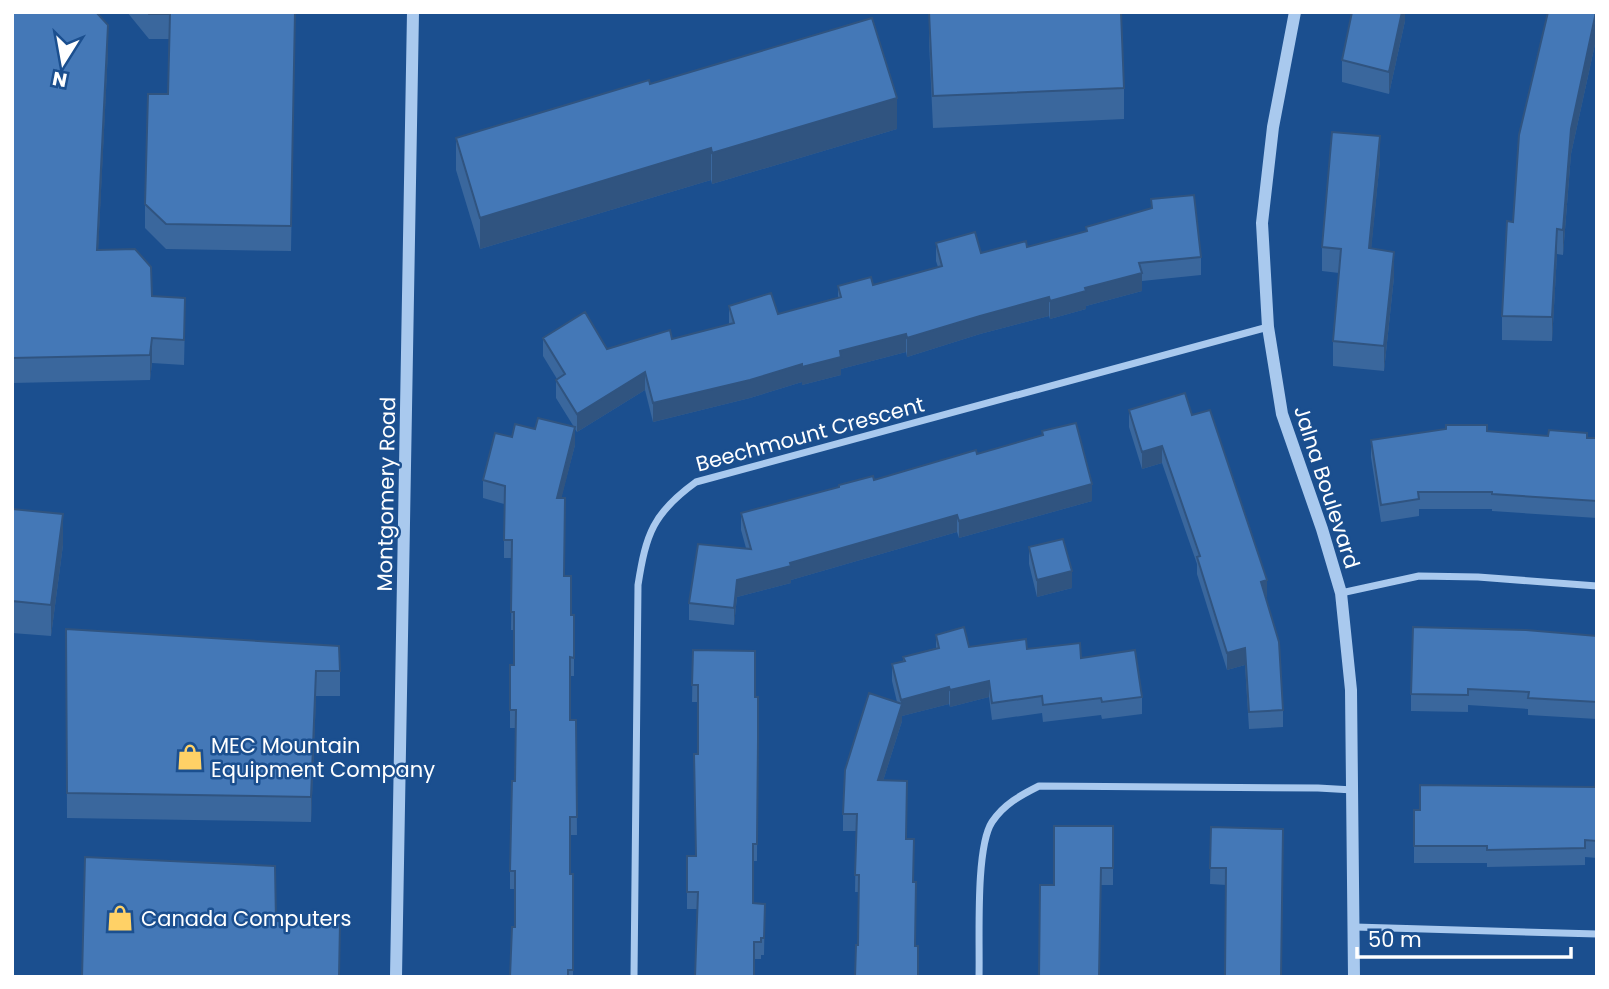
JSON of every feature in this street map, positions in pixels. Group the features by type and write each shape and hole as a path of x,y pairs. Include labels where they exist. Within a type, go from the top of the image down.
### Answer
{"street":[{"name":"Montgomery Road","path":"397,977 412,12"},
{"name":"Jalna Boulevard","path":"1295,12 1273,127 1262,223 1268,327 1282,414 1322,529 1340,593 1352,690 1354,977"},
{"name":"Beechmount Crescent","path":"635,977 638,585 643,554 653,526 673,499 696,482 1268,327"},
{"path":"1340,593 1419,576 1478,577 1597,586"},
{"path":"979,977 981,866 984,843 992,822 1011,800 1039,786 1353,790"},
{"path":"1355,927 1597,934"}],"building":[{"path":"12,12 96,12 108,25 97,250 135,249 151,267 152,296 185,298 184,340 152,338 150,355 12,358"},
{"path":"148,12 295,12 291,226 166,224 145,204 148,94 168,94 170,14"},
{"path":"929,12 1121,12 1124,88 933,96"},
{"path":"1352,12 1402,12 1389,72 1342,60"},
{"path":"1548,12 1596,12 1571,129 1563,230 1557,229 1552,317 1502,316 1507,221 1513,222 1519,135"},
{"path":"872,18 897,98 712,153 711,148 480,218 456,138 649,80 650,84"},
{"path":"1332,132 1380,136 1369,248 1394,252 1384,346 1333,341 1341,249 1322,247"},
{"path":"1194,195 1201,257 1139,263 1142,273 1085,288 1086,291 1050,301 1049,297 907,338 906,334 840,351 841,357 802,367 802,364 750,380 653,403 645,372 577,414 556,380 565,374 543,338 585,312 607,349 670,330 672,339 734,323 729,306 771,293 778,314 841,297 838,286 871,277 873,285 942,266 936,243 975,232 981,253 1026,241 1027,247 1087,231 1086,227 1152,208 1151,199"},
{"path":"1185,393 1192,415 1210,410 1267,580 1261,582 1279,642 1283,710 1249,712 1245,648 1227,653 1197,557 1200,556 1162,446 1142,452 1129,410"},
{"path":"538,418 575,427 557,498 565,498 564,576 571,576 571,615 574,615 574,658 570,657 570,720 576,720 577,817 570,817 573,970 568,970 568,977 510,977 512,927 515,927 515,871 510,871 516,710 510,710 510,665 514,665 514,612 511,612 512,540 504,540 505,486 483,480 495,433 512,437 515,424 535,429"},
{"path":"1076,423 1092,484 959,521 957,515 737,580 734,608 689,603 698,544 751,549 741,513 873,476 874,480 976,450 977,454 1043,435 1042,431"},
{"path":"1446,425 1487,425 1487,431 1548,436 1549,430 1587,433 1587,438 1597,438 1597,501 1492,492 1418,492 1419,499 1381,505 1371,440 1446,429"},
{"path":"12,509 63,514 51,605 12,601"},
{"path":"1063,539 1072,571 1037,580 1029,547"},
{"path":"964,627 969,647 1026,639 1027,649 1080,643 1081,658 1135,650 1142,697 1102,702 1101,698 1043,705 1042,696 992,703 989,681 950,690 949,687 901,700 892,664 905,661 903,657 939,648 936,635"},
{"path":"1413,627 1526,630 1597,636 1597,702 1528,698 1529,692 1468,689 1468,695 1411,694"},
{"name":"MEC Mountain Equipment Company","path":"66,629 339,646 340,671 316,671 311,797 67,793"},
{"path":"693,650 755,651 758,740 757,844 753,844 753,903 765,904 764,938 761,938 761,942 754,942 754,977 695,977 698,892 687,892 687,856 696,856 694,754 698,754 698,685 692,685"},
{"path":"869,693 902,704 878,780 907,781 906,839 914,839 913,882 916,882 915,946 918,946 918,977 855,977 859,875 855,875 857,814 843,814 845,770"},
{"path":"1596,778 1597,841 1585,840 1585,848 1487,850 1487,846 1414,846 1414,810 1420,810 1420,785 1595,787"},
{"path":"1054,826 1113,826 1113,868 1101,868 1099,977 1039,977 1040,885 1054,885"},
{"path":"1211,827 1283,829 1281,977 1225,977 1226,868 1210,868"},
{"path":"85,857 275,866 276,921 340,923 339,977 82,977"}],"place":[{"name":"MEC Mountain Equipment Company","path":"190,757"},
{"name":"Canada Computers","path":"120,918"}]}
